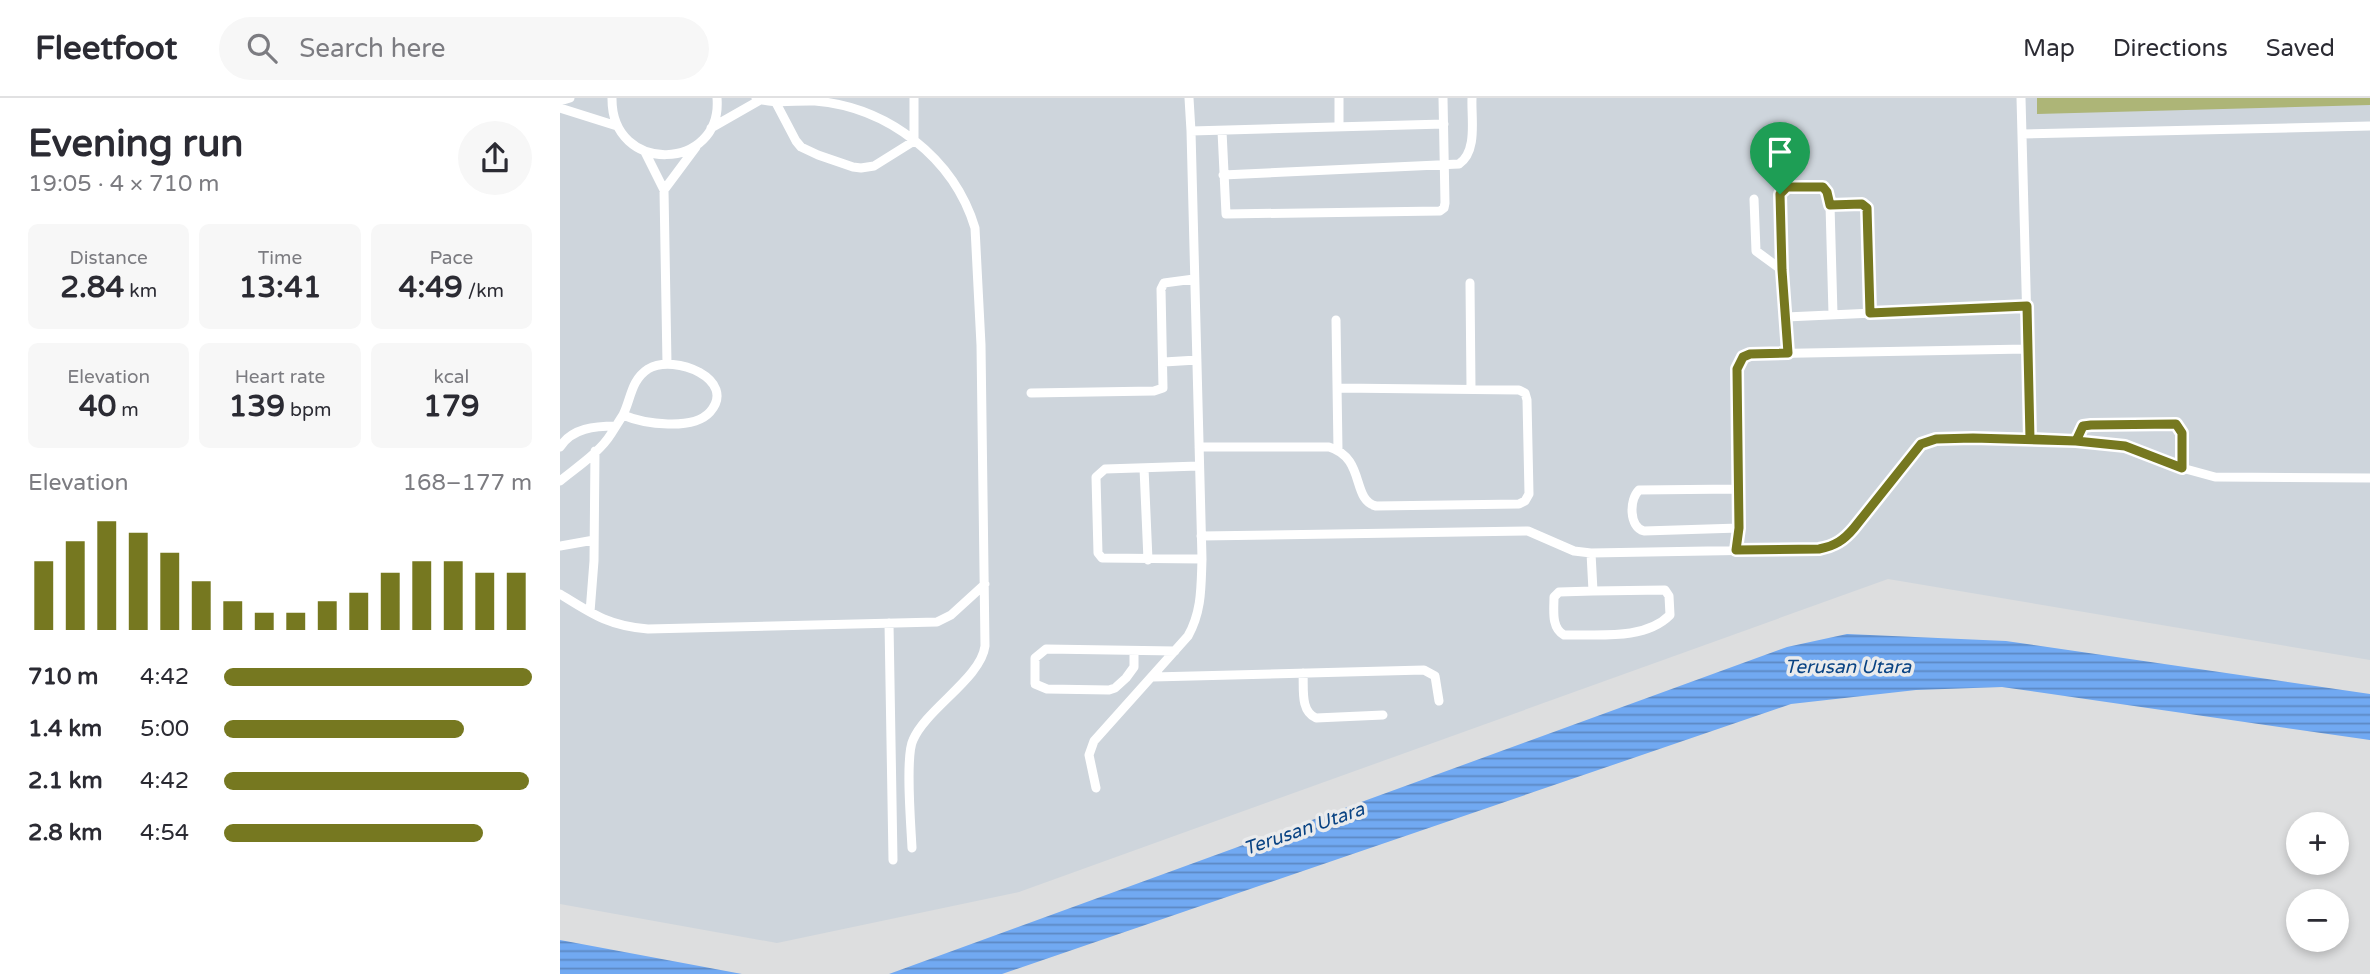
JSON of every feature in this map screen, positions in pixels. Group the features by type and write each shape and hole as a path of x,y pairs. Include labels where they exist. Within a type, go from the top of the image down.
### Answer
{"lane":[{"path":"560,101 570,98"},
{"path":"612,98 613,116 617,126 629,142 645,152 673,155 699,143"},
{"path":"664,190 711,128 716,116 717,98"},
{"path":"865,98 865,111"},
{"path":"914,98 914,141"},
{"path":"1096,788 1090,748 1188,636 1197,620 1200,602 1202,559 1189,98"},
{"path":"1339,98 1339,125"},
{"path":"1222,131 1225,209 1226,214 1231,216 1440,211 1445,202 1446,165 1443,98"},
{"path":"1223,175 1459,163 1469,155 1471,147 1472,98"},
{"path":"2021,98 2030,439"},
{"path":"711,128 758,99 815,101 865,111 914,141 937,159 954,180 975,228 981,345 985,646 980,662 929,717 911,743 912,848"},
{"path":"775,101 801,148 853,167 861,169 874,166 914,141"},
{"path":"560,107 617,126"},
{"path":"1191,131 1444,124"},
{"path":"2022,134 2370,126"},
{"path":"645,152 664,190 667,364"},
{"path":"1788,353 1780,194 1787,187 1823,187 1827,192 1830,205 1833,314"},
{"path":"1754,199 1756,251 1782,270"},
{"path":"1830,205 1862,204 1867,208 1870,313"},
{"path":"1031,393 1160,390 1164,384 1161,289 1168,281 1194,279"},
{"path":"1470,283 1471,388"},
{"path":"1786,317 2027,306"},
{"path":"1336,320 1338,450"},
{"path":"1736,550 1739,528 1737,369 1743,357 1750,354 2027,349"},
{"path":"1164,362 1196,360"},
{"path":"560,481 608,439 623,415 633,386 642,374 651,368 678,364 693,369 710,382 717,393 717,401 707,415 698,421 661,424 623,415"},
{"path":"1199,447 1329,447 1338,450 1353,465 1364,499 1369,505 1519,504 1525,501 1529,494 1525,393 1519,390 1471,388 1338,388"},
{"path":"2076,441 2083,426 2176,424 2182,433 2182,468"},
{"path":"560,447 565,439 582,430 615,426"},
{"path":"1201,536 1528,531 1574,551 1591,553 1819,549 1833,546 1843,540 1921,444 1928,441 1973,438 2076,441 2133,447 2182,468 2215,477 2370,478"},
{"path":"590,612 595,451"},
{"path":"1199,466 1105,469 1096,477 1098,554 1108,559 1202,559"},
{"path":"1144,468 1147,560"},
{"path":"1738,489 1639,490 1634,499 1633,524 1644,531 1739,528"},
{"path":"560,546 594,540"},
{"path":"1591,553 1593,591"},
{"path":"560,594 619,626 648,629 937,622 944,620 985,584"},
{"path":"1665,590 1669,596 1670,615 1659,623 1630,633 1564,635 1558,632 1555,628 1554,597 1559,592 1593,591 1665,590"},
{"path":"889,623 893,860"},
{"path":"1134,651 1134,667 1115,688 1109,690 1047,690 1035,684 1035,658 1046,649 1175,651"},
{"path":"1153,677 1424,670 1435,676 1439,701"},
{"path":"1303,673 1305,709 1309,715 1317,718 1383,715"}],"shaded area":[{"path":"560,98 2370,98 2370,660 1888,579 1019,892 777,943 560,904"}],"green space":[{"path":"2037,98 2370,98 2370,105 2037,114"}],"water":[{"name":"Terusan Utara","path":"1847,634 2006,641 2370,694 2370,740 2002,687 1916,690 1791,704 1002,974 889,974 1787,647"},
{"path":"560,940 742,974 560,974"}],"route":[{"path":"1780,194 1787,187 1823,187 1830,205 1862,204 1867,208 1870,313 2027,306 2030,439 2076,441 2083,426 2091,425 2176,424 2182,433 2182,468 2125,446 2030,439 1936,439 1921,444 1854,528 1833,546 1819,549 1736,550 1739,528 1739,361 1750,354 1788,353 1780,194"}]}
